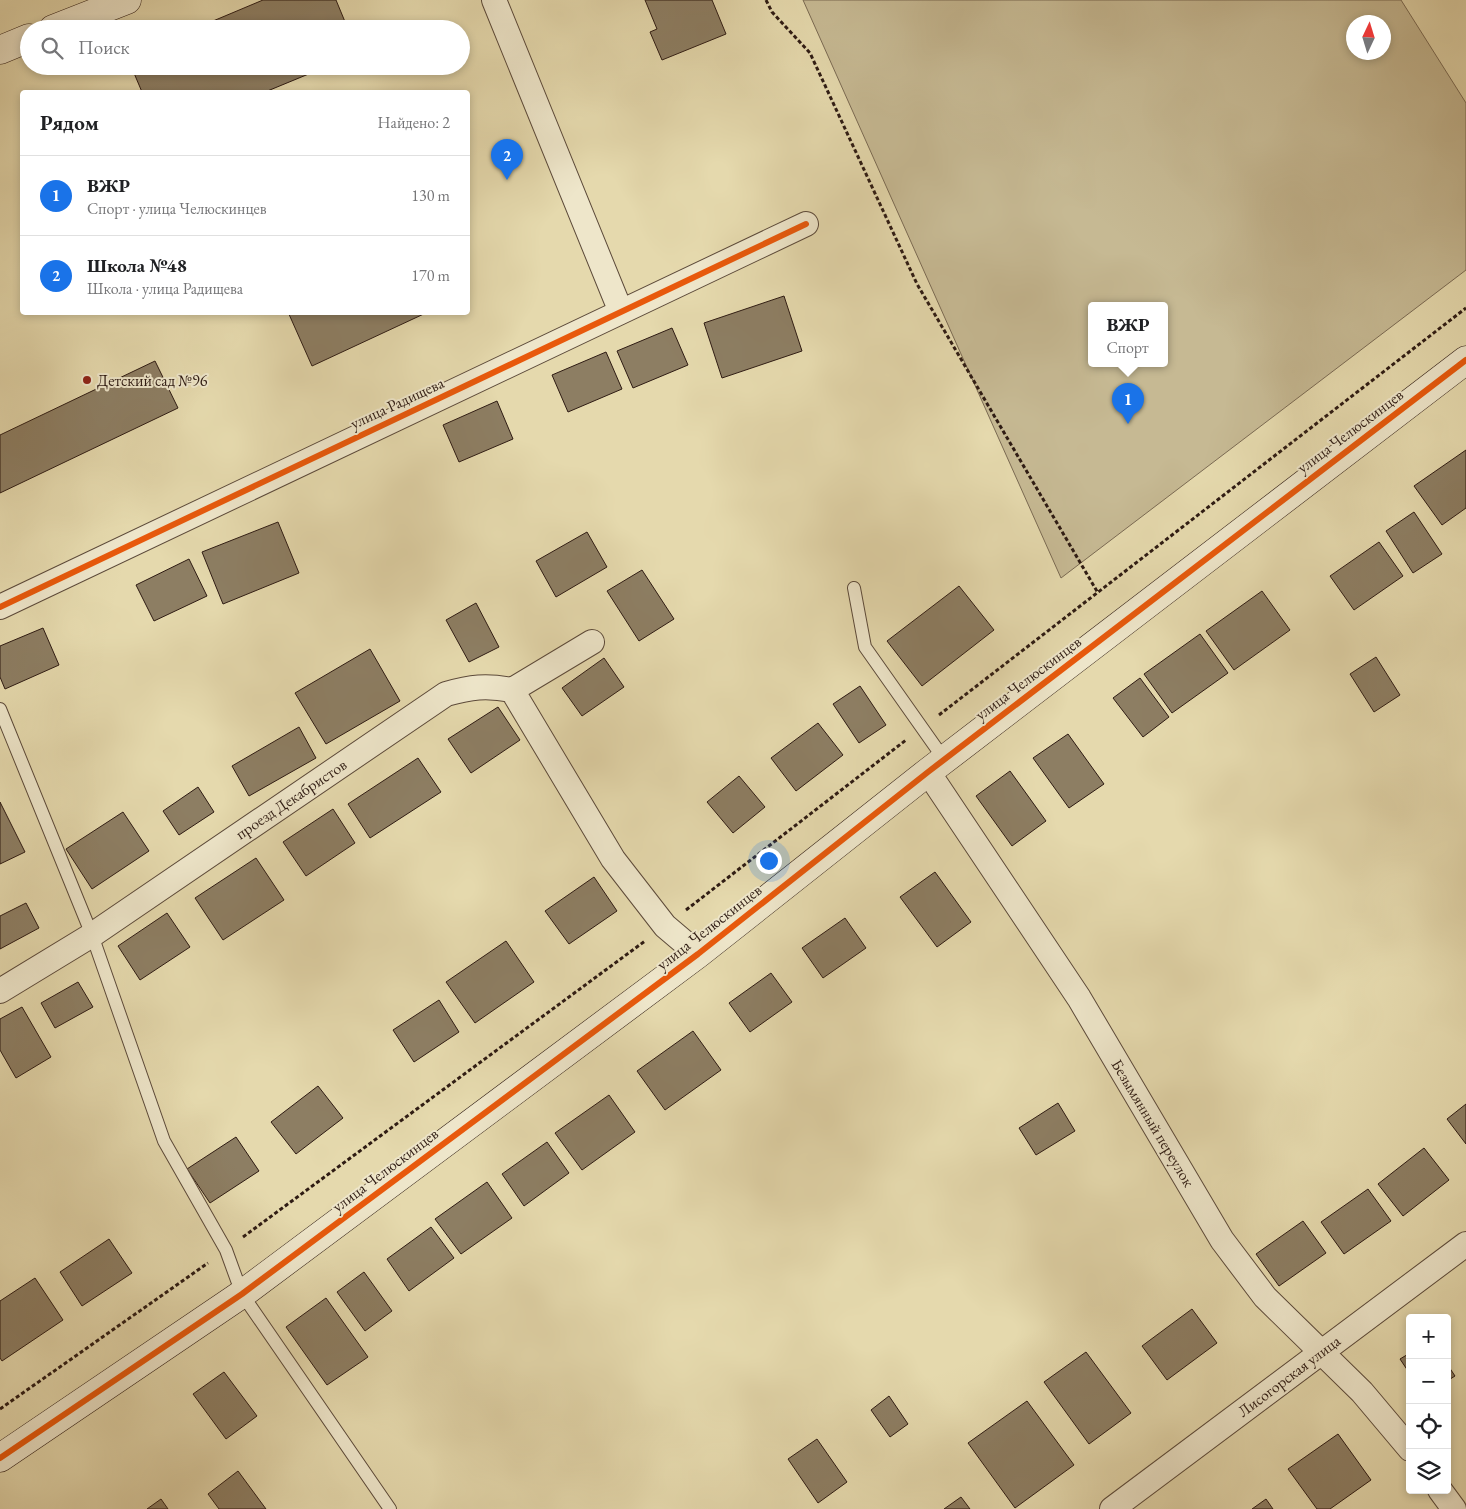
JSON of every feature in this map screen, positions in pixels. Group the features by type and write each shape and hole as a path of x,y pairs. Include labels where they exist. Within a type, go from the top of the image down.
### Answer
{"street":[{"path":"76,20 127,0"},
{"path":"494,0 621,312"},
{"path":"0,50 20,42"},
{"name":"улица Радищева","path":"0,607 806,224"},
{"name":"улица Челюскинцев","path":"0,1458 242,1294 698,954 936,766 1466,360"},
{"path":"592,642 512,690 613,860 665,926 698,954"},
{"name":"проезд Декабристов","path":"0,991 92,935 446,694 474,687 512,690"},
{"name":"Безымянный переулок","path":"936,766 1079,998 1222,1240 1265,1297 1320,1353 1362,1392 1406,1444"},
{"name":"Лисогорская улица","path":"1112,1509 1466,1244"},
{"path":"1443,1494 1454,1509"}],"lane":[{"path":"854,588 865,648 923,727 936,766"},
{"path":"0,709 92,935 164,1141 226,1250 242,1294 390,1509"}],"path":[{"path":"766,0 772,12 810,52 916,284 1098,593"},
{"path":"0,1410 226,1250 665,926 1466,308"}],"shaded area":[{"path":"803,0 1401,0 1466,103 1466,270 1061,578"}],"building":[{"path":"263,0 336,0 344,20 215,20"},
{"path":"645,0 712,0 726,34 662,60 650,32 657,29"},
{"path":"135,75 306,75 270,90 141,90"},
{"path":"784,296 802,351 722,378 704,323"},
{"path":"289,315 422,315 312,366"},
{"path":"672,328 688,365 633,388 617,351"},
{"path":"606,352 622,389 568,412 552,375"},
{"path":"155,361 178,408 0,493 0,435"},
{"path":"497,401 513,439 459,462 443,425"},
{"path":"1466,450 1466,508 1442,525 1414,486"},
{"path":"1414,512 1442,554 1413,573 1386,531"},
{"path":"278,522 299,573 223,604 202,552"},
{"path":"587,532 607,567 556,597 536,561"},
{"path":"1379,542 1403,576 1354,610 1330,576"},
{"path":"189,559 207,596 154,621 136,585"},
{"path":"642,570 674,619 639,641 607,591"},
{"path":"959,586 994,630 922,686 887,641"},
{"path":"1262,591 1290,630 1234,670 1206,631"},
{"path":"476,603 499,647 469,662 446,620"},
{"path":"43,628 59,665 5,689 0,677 0,646"},
{"path":"1200,634 1228,673 1172,713 1144,674"},
{"path":"370,649 400,701 326,744 295,693"},
{"path":"1376,657 1400,695 1374,712 1350,674"},
{"path":"604,658 624,687 582,716 562,688"},
{"path":"1140,678 1169,717 1143,737 1113,698"},
{"path":"860,686 886,725 859,743 833,704"},
{"path":"498,707 520,740 471,773 448,739"},
{"path":"818,723 843,755 796,791 771,758"},
{"path":"299,727 316,758 249,796 232,766"},
{"path":"1068,734 1104,784 1069,808 1033,758"},
{"path":"418,758 441,792 370,838 348,804"},
{"path":"1010,771 1046,821 1012,846 976,796"},
{"path":"739,776 765,807 733,833 707,802"},
{"path":"198,787 214,812 179,835 163,811"},
{"path":"0,802 25,852 0,864"},
{"path":"333,809 355,843 306,876 283,842"},
{"path":"123,812 149,851 92,889 66,849"},
{"path":"256,858 284,900 223,940 195,898"},
{"path":"935,872 971,922 937,947 900,897"},
{"path":"594,877 617,911 569,944 545,911"},
{"path":"26,903 39,928 0,949 0,916"},
{"path":"167,913 190,947 140,980 118,946"},
{"path":"845,918 866,948 823,978 802,948"},
{"path":"506,941 534,982 475,1023 446,982"},
{"path":"771,973 792,1002 750,1032 729,1003"},
{"path":"78,982 93,1007 55,1028 41,1003"},
{"path":"439,1000 459,1032 414,1062 393,1030"},
{"path":"22,1007 51,1057 16,1078 0,1050 0,1019"},
{"path":"693,1031 721,1070 665,1110 637,1071"},
{"path":"318,1086 343,1118 296,1154 271,1122"},
{"path":"609,1095 635,1132 582,1170 555,1133"},
{"path":"1058,1103 1075,1131 1036,1155 1019,1128"},
{"path":"1466,1104 1466,1144 1447,1119"},
{"path":"236,1137 259,1171 210,1203 187,1169"},
{"path":"547,1142 569,1173 524,1206 502,1174"},
{"path":"1424,1148 1449,1180 1403,1216 1378,1184"},
{"path":"487,1182 512,1218 461,1254 435,1219"},
{"path":"1368,1189 1391,1221 1344,1254 1321,1222"},
{"path":"1303,1221 1326,1253 1279,1286 1256,1254"},
{"path":"431,1227 454,1258 409,1291 387,1259"},
{"path":"109,1239 132,1273 82,1306 60,1272"},
{"path":"364,1272 392,1311 365,1331 337,1292"},
{"path":"35,1278 63,1320 2,1361 0,1358 0,1301"},
{"path":"326,1298 368,1357 327,1385 286,1327"},
{"path":"1192,1309 1217,1343 1167,1380 1142,1346"},
{"path":"1086,1352 1131,1413 1089,1444 1044,1382"},
{"path":"1406,1355 1406,1368 1400,1359"},
{"path":"1451,1370 1455,1376 1451,1378"},
{"path":"224,1372 257,1416 226,1439 193,1394"},
{"path":"889,1396 908,1424 890,1437 871,1410"},
{"path":"1027,1401 1074,1465 1015,1508 968,1443"},
{"path":"1338,1434 1371,1480 1330,1509 1317,1509 1288,1469"},
{"path":"817,1439 847,1482 818,1503 788,1459"},
{"path":"238,1471 266,1509 219,1509 208,1494"},
{"path":"961,1497 970,1509 944,1509"},
{"path":"161,1499 168,1509 147,1509"},
{"path":"1266,1499 1273,1509 1252,1509"}],"cycle path":[{"path":"0,607 806,224"},
{"path":"0,1458 242,1294 698,954 928,772 1466,360"}],"place":[{"name":"Школа №48","path":"507,180"},
{"name":"Детский сад №96","path":"87,380"},
{"name":"ВЖР","path":"1128,424"}]}
